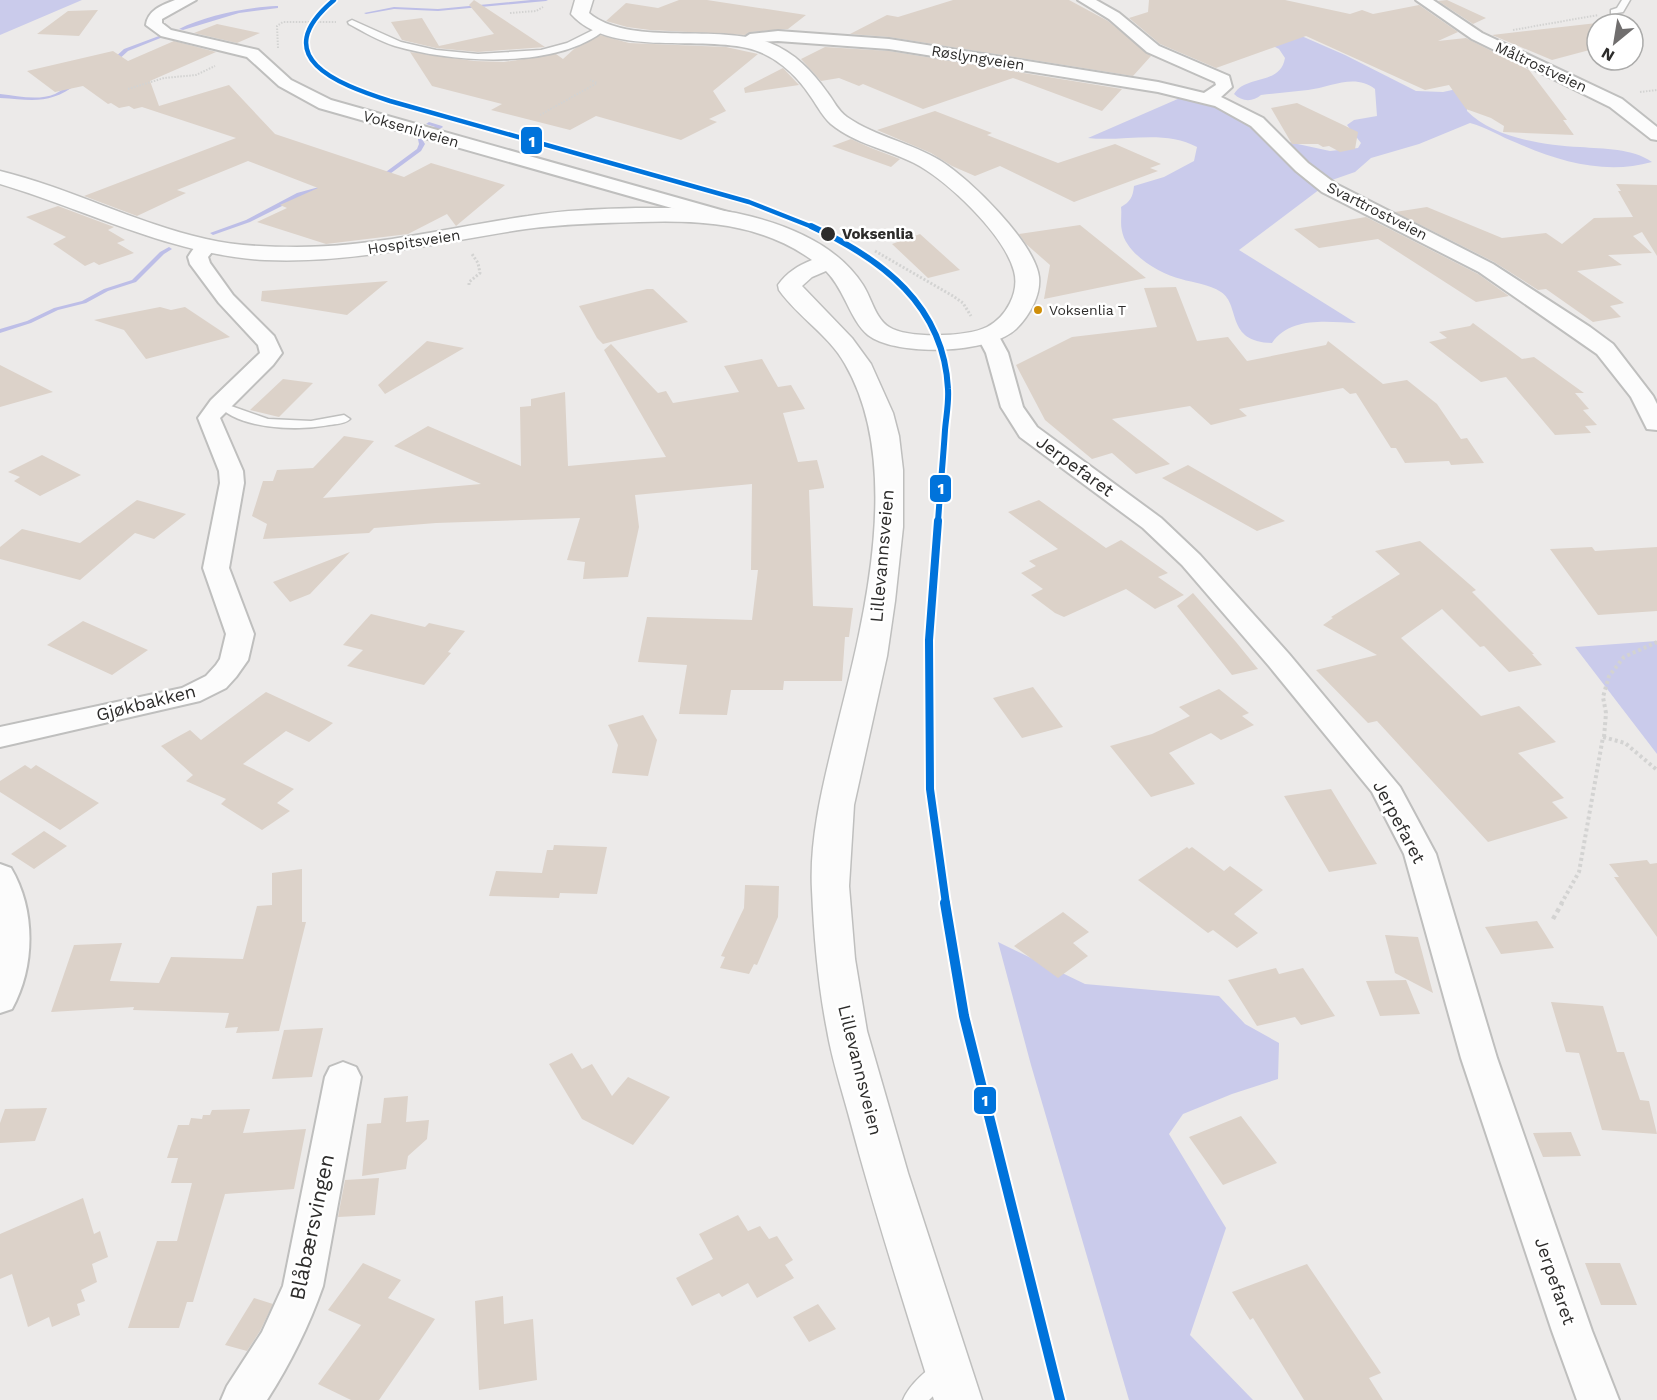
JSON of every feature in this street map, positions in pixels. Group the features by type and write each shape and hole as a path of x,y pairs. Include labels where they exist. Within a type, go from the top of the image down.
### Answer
{"street":[{"name":"Voksenliveien","path":"189,0 163,10 155,17 154,25 166,33 252,52 285,83 325,104 728,218"},
{"path":"584,0 580,9 584,19 602,29 628,34 716,38 746,42 773,51 789,61 837,118 860,132 930,163 963,188 981,207 1022,261 1028,281 1024,299 1013,318 1000,330 980,327 917,341 884,334 871,322 852,286 841,272 828,262"},
{"path":"1085,0 1114,16 1153,49 1223,79 1224,87 1208,98"},
{"name":"Måltrostveien","path":"1423,0 1477,36 1616,103 1657,135"},
{"name":"Røslyngveien","path":"746,42 756,37 778,36 888,44 1158,87 1208,98"},
{"name":"Svarttrostveien","path":"1208,98 1232,107 1257,122 1302,167 1329,188 1486,268 1582,332 1605,349 1619,365 1642,396 1655,424"},
{"name":"Hospitsveien","path":"0,177 33,186 136,224 207,246 270,253 333,253 372,249 564,218 681,213 728,218 771,230 798,242 828,262"},
{"name":"Gjøkbakken","path":"0,737 190,695 216,682 234,660 240,634 216,568 232,483 229,462 209,418 212,411 271,353 270,346 226,298 200,264 198,257 207,246"},
{"name":"Lillevannsveien","path":"828,262 798,276 790,285 791,290 843,342 858,364 880,413 889,470 888,527 880,601 871,656 836,806 830,886 836,959 850,1042 886,1173 958,1400"},
{"name":"Jerpefaret","path":"980,327 997,353 1012,406 1028,432 1144,516 1191,560 1279,660 1385,787 1420,854 1479,1058 1572,1331 1598,1400"},
{"path":"0,876 10,898 13,921 11,954 5,987 0,999"},
{"name":"Blåbærsvingen","path":"242,1400 273,1356 293,1316 303,1286 343,1077"}],"lane":[{"path":"1614,12 1620,10 1626,0"},
{"path":"352,22 397,44 476,55 558,49 602,29"},
{"path":"222,402 227,409 267,423 311,425 344,419"},
{"path":"914,1400 948,1367"}],"path":[{"path":"510,13 536,11 543,7"},
{"path":"1513,30 1585,17"},
{"path":"264,63 284,60 278,51 277,31 278,26 283,22 292,20 352,22"},
{"path":"128,89 148,86 163,78 201,74 244,50"},
{"path":"540,115 597,83 590,80"},
{"path":"467,247 481,269 469,285"},
{"path":"875,250 958,299 980,327"},
{"path":"1553,919 1579,872 1603,737 1606,713 1603,697 1609,676 1624,657 1657,642"},
{"path":"1603,737 1625,743 1657,770"}],"shaded area":[{"path":"0,0 82,0 0,35"},
{"path":"1267,21 1345,55 1416,91 1443,92 1466,87 1467,111 1491,128 1505,134 1535,142 1627,152 1652,162 1635,166 1600,167 1566,161 1533,150 1470,123 1419,144 1371,158 1355,172 1332,180 1239,250 1356,323 1322,322 1299,325 1280,334 1272,343 1257,341 1240,330 1231,305 1221,292 1154,268 1130,248 1122,231 1121,207 1130,199 1134,186 1164,177 1194,161 1197,147 1185,142 1158,137 1088,138 1180,98 1214,105 1233,113 1265,135 1279,140 1330,151 1358,148 1361,143 1347,125 1354,120 1377,116 1375,89 1367,84 1343,82 1308,90 1261,95 1251,100 1240,99 1234,94 1247,84 1277,73 1282,67 1285,58 1279,49 1255,37"},
{"path":"1657,641 1657,754 1575,647"},
{"path":"998,942 1085,984 1219,996 1245,1024 1279,1043 1278,1079 1232,1094 1183,1114 1169,1134 1226,1228 1190,1335 1253,1400 1129,1400 1031,1065"}],"building":[{"path":"474,0 545,47 478,52 436,48 402,40 391,22 422,18 439,46 494,34 469,5"},
{"path":"679,0 707,0 806,15 788,29 750,32 745,35 650,30 606,21 626,3 658,8"},
{"path":"953,0 1069,0 1108,21 1151,56 1133,76 889,37 850,34 887,15 898,17"},
{"path":"1149,0 1285,0 1350,14 1362,10 1373,14 1419,5 1458,32 1438,41 1466,38 1529,70 1567,120 1563,120 1574,135 1503,132 1504,126 1491,118 1466,109 1449,85 1425,90 1306,36 1216,68 1160,44 1129,18 1148,12"},
{"path":"1447,0 1486,18 1473,24 1438,1"},
{"path":"98,10 79,36 37,34 68,11"},
{"path":"217,24 260,33 237,43 194,33"},
{"path":"1585,24 1585,51 1552,60 1492,35"},
{"path":"600,35 629,43 726,47 758,54 713,91 726,111 709,119 717,122 681,140 596,116 570,130 491,110 502,104 432,86 410,52 474,61 504,62 556,54 563,59 574,49"},
{"path":"174,41 216,52 150,81 159,106 229,85 275,134 404,177 431,163 505,185 456,226 447,214 408,234 326,244 257,222 287,208 280,205 318,188 248,161 177,190 186,193 137,216 84,196 236,138 142,107 119,108 111,103 108,104 83,86 55,92 27,71 113,51 128,61"},
{"path":"825,47 889,51 1122,89 1102,111 1013,78 923,109 863,84 859,86 839,78 821,81 801,59"},
{"path":"783,68 799,85 745,93 744,88"},
{"path":"1297,103 1358,132 1355,149 1340,152 1329,146 1323,147 1318,144 1292,144 1271,108"},
{"path":"935,111 992,133 987,135 1058,163 1115,144 1161,164 1150,168 1158,171 1074,202 1000,166 975,176 931,153 877,130"},
{"path":"851,139 900,159 891,167 832,146"},
{"path":"1616,184 1657,185 1657,256 1642,232 1633,236 1652,253 1608,255 1622,265 1577,271 1624,303 1610,306 1621,317 1593,322 1546,289 1538,290 1494,262 1395,212 1427,207 1502,238 1546,233 1562,244 1594,218 1633,217"},
{"path":"58,206 114,227 108,230 125,240 117,243 134,253 99,265 94,262 85,266 53,244 66,237 26,217"},
{"path":"1366,217 1478,274 1509,296 1476,302 1378,239 1319,248 1294,229"},
{"path":"1080,225 1146,278 1044,299 1050,265 1026,244 1019,234"},
{"path":"920,234 960,270 928,278 892,244"},
{"path":"388,281 347,315 261,301 262,291"},
{"path":"1176,287 1197,341 1228,337 1247,361 1326,345 1328,341 1383,384 1407,380 1437,404 1461,439 1467,438 1484,463 1451,465 1449,461 1405,463 1396,448 1391,448 1356,393 1350,394 1343,388 1239,409 1247,416 1211,425 1190,406 1112,419 1170,464 1136,474 1112,453 1092,459 1045,420 1016,365 1072,337 1157,327 1144,288"},
{"path":"653,289 688,322 603,344 597,338 579,306"},
{"path":"160,307 171,310 185,307 230,337 146,359 124,330 94,320"},
{"path":"1473,323 1522,359 1534,357 1584,393 1575,393 1589,409 1583,410 1597,425 1585,426 1591,433 1555,435 1506,377 1481,382 1429,342 1447,338 1439,332 1470,326"},
{"path":"427,341 464,348 385,394 378,385"},
{"path":"611,344 658,393 666,391 673,403 739,392 724,366 762,359 778,387 791,385 805,409 783,413 798,462 817,460 824,486 824,488 809,490 813,606 853,608 849,637 845,637 842,681 784,681 783,690 731,690 727,715 679,714 687,665 638,662 647,617 752,620 758,570 751,570 752,484 635,495 639,527 628,577 583,579 585,562 567,560 580,518 436,523 374,528 369,533 263,539 267,524 252,516 263,481 273,481 277,470 313,468 344,436 374,441 323,498 481,484 394,446 428,426 521,466 520,407 531,406 531,399 565,392 568,466 666,457 604,350"},
{"path":"0,365 53,392 0,407"},
{"path":"283,379 313,383 279,417 250,410"},
{"path":"42,455 81,475 40,496 14,481 20,477 8,472"},
{"path":"1188,465 1285,521 1257,531 1162,478"},
{"path":"137,500 186,514 154,539 135,533 80,580 0,559 0,547 22,529 80,543"},
{"path":"1039,500 1106,548 1121,540 1168,573 1158,577 1184,595 1155,609 1126,589 1064,617 1055,613 1031,595 1043,589 1021,573 1036,566 1029,561 1058,549 1008,512"},
{"path":"1420,541 1476,590 1472,592 1534,654 1532,654 1542,665 1509,672 1484,646 1480,647 1442,609 1401,638 1481,716 1519,706 1556,742 1518,753 1564,798 1552,802 1568,818 1488,842 1377,721 1368,723 1316,670 1377,655 1323,625 1333,618 1331,617 1400,574 1375,551"},
{"path":"1592,547 1595,551 1657,547 1657,611 1598,615 1550,549"},
{"path":"350,552 310,594 290,602 273,582"},
{"path":"1193,593 1258,669 1232,675 1177,606"},
{"path":"371,614 425,627 429,623 465,631 448,652 451,653 424,685 347,666 363,650 343,645"},
{"path":"83,621 148,650 112,675 47,645"},
{"path":"1033,687 1063,727 1022,738 993,698"},
{"path":"1219,689 1249,713 1242,716 1254,725 1221,740 1211,733 1169,753 1195,784 1151,797 1110,746 1152,734 1190,716 1179,707"},
{"path":"266,692 333,723 309,742 286,731 243,764 294,789 277,803 290,811 262,830 221,804 226,799 186,781 193,775 161,746 190,730 201,740"},
{"path":"643,715 657,740 648,776 612,773 618,745 608,725"},
{"path":"25,765 31,769 36,765 99,803 60,830 0,792 0,781"},
{"path":"1331,789 1377,864 1329,872 1284,796"},
{"path":"44,831 67,846 34,869 11,854"},
{"path":"554,845 607,847 597,894 560,893 559,898 489,896 496,871 542,873 547,850 553,850"},
{"path":"1187,847 1189,849 1192,847 1224,871 1230,866 1263,890 1234,914 1258,933 1237,948 1213,930 1208,933 1138,880"},
{"path":"1647,860 1650,864 1657,863 1657,937 1614,877 1619,877 1609,864"},
{"path":"302,869 302,922 306,922 279,1031 236,1033 238,1027 225,1028 229,1013 133,1010 134,1007 51,1012 74,945 122,943 110,981 159,983 171,957 243,959 257,906 272,905 272,873"},
{"path":"745,885 779,886 778,917 757,965 754,964 749,974 720,968 725,957 721,956 744,908"},
{"path":"1063,912 1089,932 1073,943 1088,956 1058,978 1014,946"},
{"path":"1537,921 1554,948 1501,954 1485,927"},
{"path":"1385,935 1418,937 1433,993 1395,973"},
{"path":"1276,968 1279,974 1303,968 1335,1016 1301,1025 1295,1017 1257,1026 1228,980"},
{"path":"1406,980 1420,1014 1380,1016 1366,981"},
{"path":"1551,1002 1603,1006 1617,1052 1624,1052 1640,1100 1649,1101 1657,1134 1602,1130 1579,1053 1566,1052"},
{"path":"323,1028 312,1077 272,1079 284,1030"},
{"path":"572,1053 582,1069 592,1064 612,1096 628,1077 670,1097 633,1145 582,1119 549,1064"},
{"path":"408,1096 406,1122 429,1120 427,1139 408,1156 406,1169 362,1176 367,1124 381,1123 384,1098"},
{"path":"47,1108 35,1141 0,1143 0,1123 5,1109"},
{"path":"250,1109 243,1133 306,1129 294,1189 225,1194 193,1302 187,1302 179,1328 128,1328 157,1241 177,1241 192,1183 171,1183 178,1158 167,1158 178,1125 189,1125 191,1118 202,1119 203,1115 210,1115 212,1110"},
{"path":"1241,1116 1277,1163 1223,1185 1189,1137"},
{"path":"1571,1132 1581,1156 1543,1157 1533,1133"},
{"path":"379,1178 375,1215 338,1217 345,1180"},
{"path":"83,1198 94,1234 100,1231 108,1257 92,1264 97,1282 81,1290 85,1301 77,1304 80,1315 52,1327 49,1317 28,1327 12,1274 0,1279 0,1234"},
{"path":"738,1215 748,1231 760,1226 769,1239 777,1236 793,1260 785,1265 794,1278 757,1298 748,1283 722,1297 719,1293 692,1306 676,1278 713,1259 699,1234"},
{"path":"363,1263 401,1280 388,1298 435,1319 379,1400 351,1400 318,1384 361,1325 328,1310"},
{"path":"1585,1263 1620,1263 1637,1305 1601,1305"},
{"path":"1307,1264 1381,1373 1369,1378 1383,1400 1304,1400 1253,1318 1250,1320 1232,1292"},
{"path":"503,1296 504,1324 533,1319 537,1380 479,1390 475,1301"},
{"path":"254,1298 273,1304 260,1331 247,1351 225,1345"},
{"path":"818,1304 836,1329 809,1342 793,1317"}],"waterway":[{"path":"366,13 394,8 438,10 546,0"},
{"path":"181,29 217,17 276,7"},
{"path":"114,61 126,50 161,37"},
{"path":"0,96 49,98 67,90 76,82"},
{"path":"429,124 440,127 436,129"},
{"path":"381,178 419,150 422,144 420,140"},
{"path":"213,233 248,221 280,203 330,186"},
{"path":"0,331 29,322 56,309 84,302 106,290 134,281 169,249"}],"transit line":[{"name":"1","path":"334,0 313,20 305,36 306,50 314,63 344,83 390,101 749,202 808,224 837,238 889,272 911,294 929,319 942,349 948,390 929,640 930,789 936,846 964,1016 1060,1400"}],"place":[{"name":"Voksenlia","path":"828,234"},
{"name":"Voksenlia T","path":"1038,310"}]}
